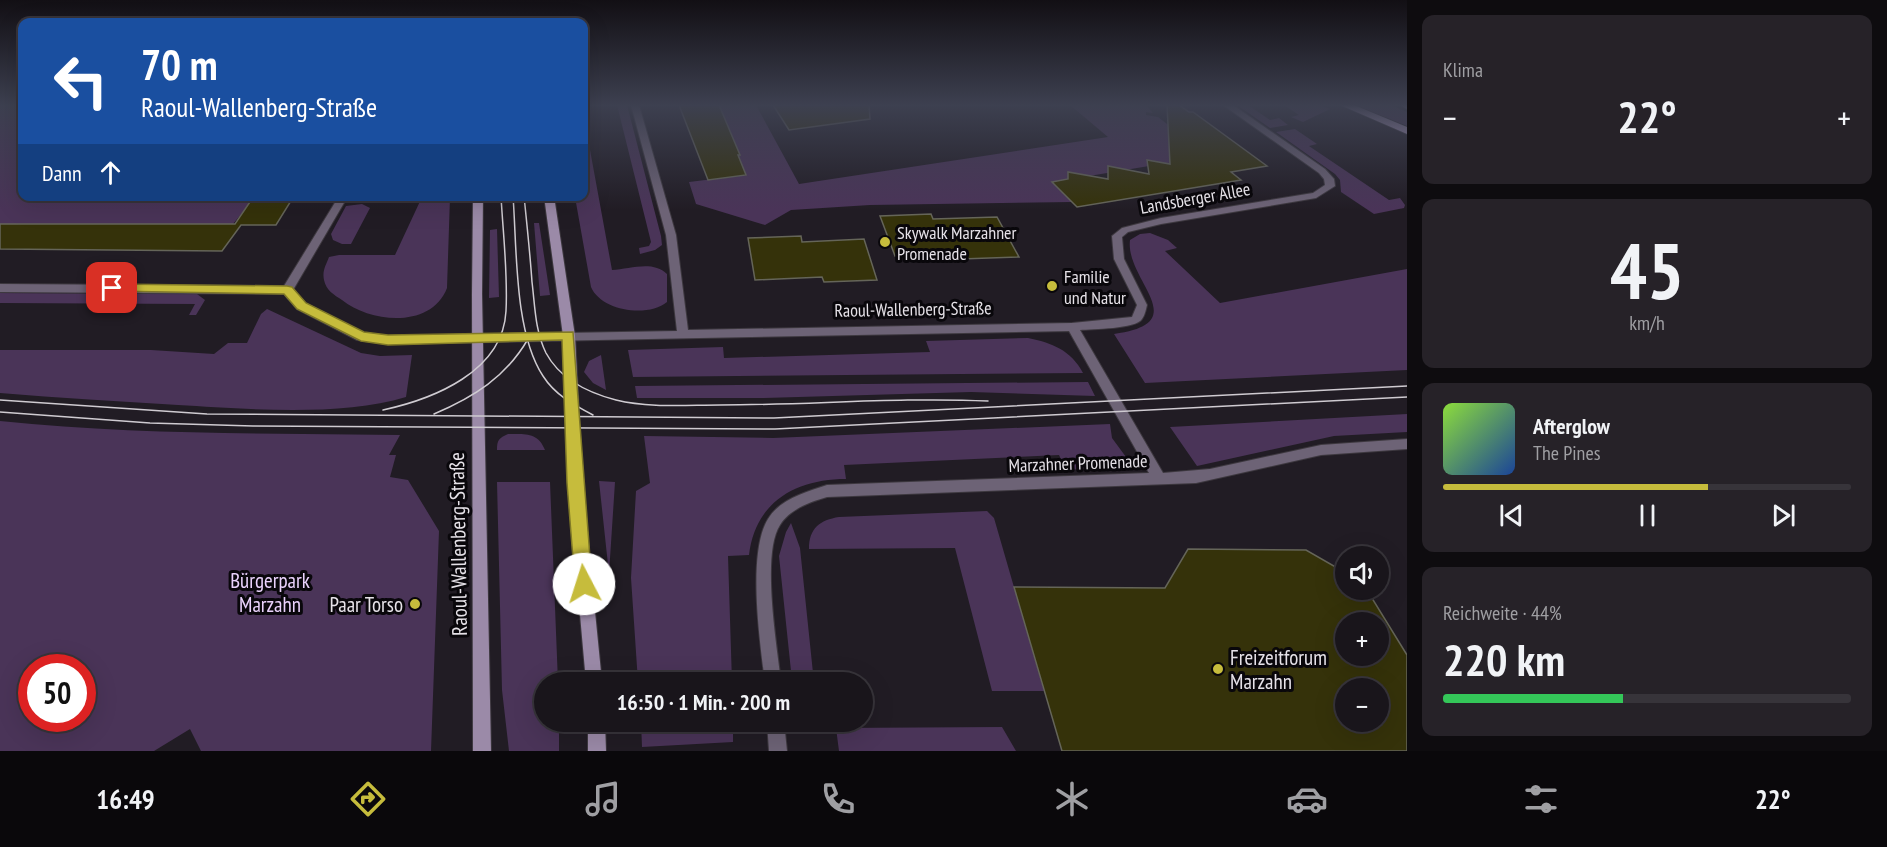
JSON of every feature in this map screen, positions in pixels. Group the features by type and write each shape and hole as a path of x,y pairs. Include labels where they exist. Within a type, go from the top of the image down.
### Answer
{"main road":[{"name":"Raoul-Wallenberg-Straße","path":"478,201 483,751"},
{"path":"550,201 569,336 576,492 593,672"},
{"path":"597,732 597,751"}],"street":[{"path":"644,140 670,235 683,335"},
{"name":"Landsberger Allee","path":"1072,327 1129,322 1137,319 1141,313 1142,305 1119,259 1117,236 1125,230 1165,220 1316,195 1330,186 1329,179 1322,171 1277,140"},
{"path":"287,290 341,201"},
{"path":"0,288 287,290 301,306 361,337 388,340 478,337"},
{"path":"1072,327 1159,478"},
{"name":"Raoul-Wallenberg-Straße","path":"478,337 1072,327"},
{"name":"Marzahner Promenade","path":"772,672 765,572 766,537 773,523 787,509 807,497 827,491 1196,477 1334,448 1407,444"},
{"path":"776,732 777,751"}],"green space":[{"path":"0,140 18,140 18,201 252,201 246,212 242,213 233,224 0,224"},
{"path":"588,140 612,270 648,266 661,270 667,274 667,302 649,310 626,310 604,302 591,287 576,201 588,201"},
{"path":"626,140 636,140 661,236 662,245 655,250 640,254 639,248 649,246 651,242"},
{"path":"734,140 775,140 799,184 1088,140 1175,140 1188,160 1155,165 1154,161 1148,160 1149,166 1053,182 1072,202 870,205 791,210 765,225 696,204 689,182 746,175 736,155 740,155"},
{"path":"1287,140 1311,140 1317,144 1309,146 1389,200 1400,198 1405,205 1404,208 1374,214 1341,192 1340,180"},
{"path":"420,201 450,201 447,288 439,301 428,310 414,316 399,318 368,314 336,296 325,284 325,268 329,257 395,255"},
{"path":"362,204 370,208 351,244 342,244 333,240 331,234 346,206"},
{"path":"534,223 539,223 550,295 540,296"},
{"path":"497,229 499,297 489,298 490,230"},
{"path":"1150,233 1168,240 1177,248 1165,251 1220,303 1407,269 1407,370 1145,383 1114,334 1138,328 1150,320 1154,310 1151,298 1131,255 1130,240 1140,234"},
{"path":"0,293 197,294 205,300 196,315 189,315 195,304 0,303"},
{"path":"267,309 361,353 380,356 412,355 406,397 352,407 263,410 0,393 0,350 151,350 214,354 228,343 247,343 261,314"},
{"path":"1028,338 1045,342 1067,353 1083,373 633,377 628,350 723,347 724,358 930,352 926,341"},
{"path":"601,355 606,390 593,383 584,372 589,361"},
{"path":"1088,382 1095,396 971,392 764,398 637,398 635,386"},
{"path":"1407,414 1407,432 1334,436 1197,466 1170,427"},
{"name":"Bürgerpark Marzahn","path":"0,421 150,431 400,435 389,455 396,455 390,477 408,480 439,531 431,751 201,751 190,729 154,751 0,751"},
{"path":"1110,424 1112,438 1126,457 1113,467 1066,470 1059,455 844,465 846,479 811,483 781,497 760,521 749,555 728,556 732,672 637,672 631,578 636,491 650,483 644,436 773,438"},
{"path":"508,434 525,434 535,437 545,450 497,450 499,440"},
{"path":"599,481 615,482 609,574"},
{"path":"497,482 550,482 558,672 534,672 534,732 559,732 559,751 509,751 502,690"},
{"path":"987,511 994,518 1044,691 992,691 955,548 809,549 813,530 832,518"},
{"path":"791,523 800,548 813,672 791,671 779,556"},
{"path":"1002,727 1016,751 839,751 837,732 873,732 873,728"},
{"path":"641,732 733,732 733,742 642,747"}],"building":[{"path":"693,140 734,140 746,175 708,180"},
{"path":"1169,140 1231,140 1267,166 1231,172 1241,180 1077,207 1052,182 1068,179 1068,172 1108,179 1108,166 1149,174 1147,160 1170,164"},
{"path":"251,201 291,201 276,225 241,225 222,251 0,249 0,224 235,224"},
{"path":"931,214 933,219 997,217 1019,257 961,259 959,253 895,256 880,216"},
{"path":"801,236 802,242 864,239 877,280 824,282 822,277 755,280 748,238"},
{"name":"Freizeitforum Marzahn","path":"1188,549 1306,550 1335,567 1335,600 1373,600 1381,612 1335,612 1335,666 1389,666 1389,626 1407,655 1407,751 1062,751 1014,587 1165,588"}],"tram line":[{"path":"383,410 443,390 479,366 493,351 502,332 506,311 506,268 501,201"},
{"path":"513,201 519,289 528,339"},
{"path":"524,201 535,309 542,345 559,370 586,389 629,403 667,406 921,400 988,401"},
{"path":"434,414 476,393 488,384 510,364 528,339"},
{"path":"528,339 543,376 553,389 593,415"},
{"path":"0,400 207,414 774,418 1407,386"},
{"path":"0,412 150,423 253,426 775,429 1407,397"}],"place":[{"name":"Skywalk Marzahner Promenade","path":"885,242"},
{"name":"Familie und Natur","path":"1052,286"},
{"name":"Paar Torso","path":"415,604"},
{"name":"Freizeitforum Marzahn","path":"1218,669"}],"route":[{"path":"112,288 287,290 301,306 361,337 388,340 569,336 575,483 584,584"}]}
